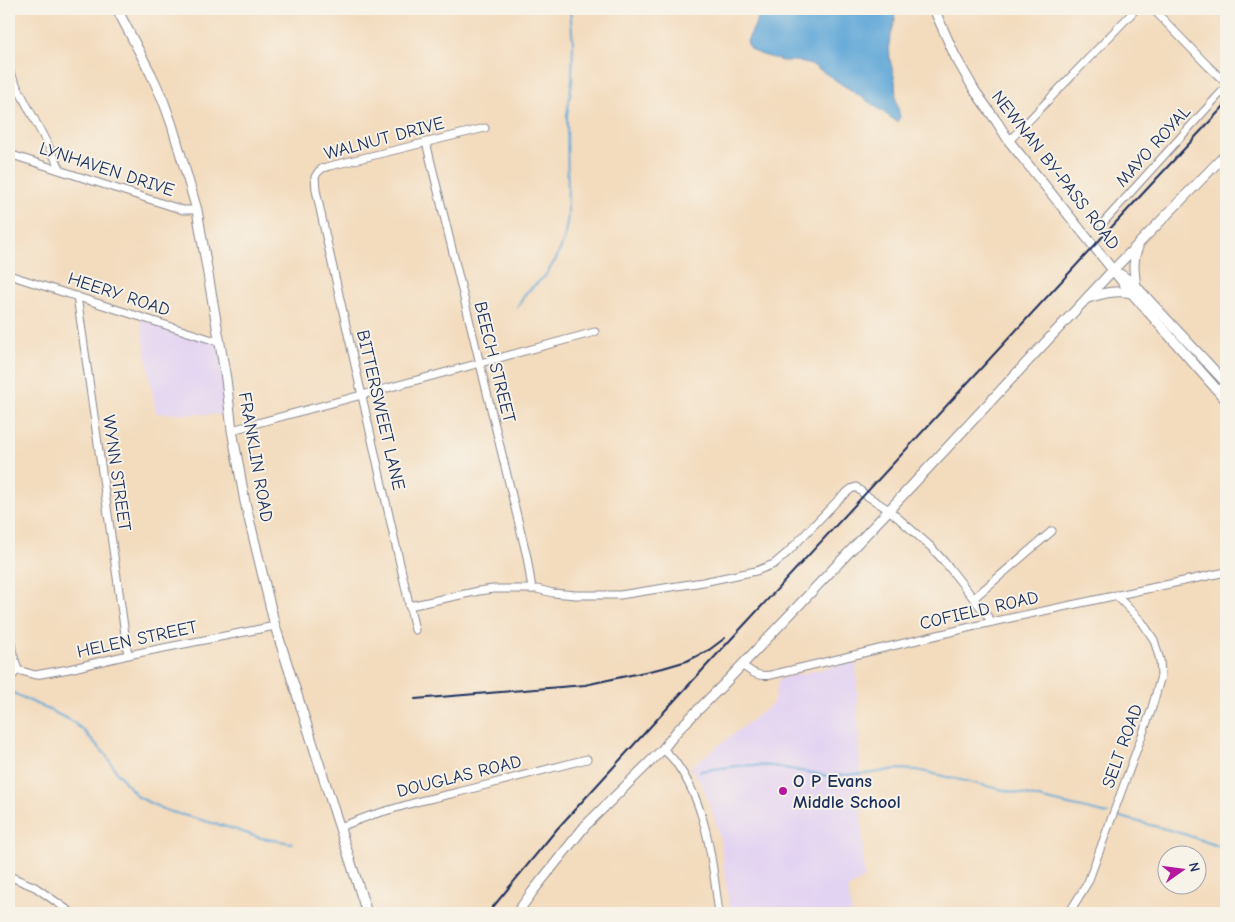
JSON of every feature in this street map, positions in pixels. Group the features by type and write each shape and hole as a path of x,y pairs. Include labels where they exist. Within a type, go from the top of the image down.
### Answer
{"main road":[{"name":"FRANKLIN ROAD","path":"117,9 163,100 197,210 245,502 275,626 367,913"},
{"name":"NEWNAN BY-PASS ROAD","path":"934,9 975,92 1009,141 1113,270 1134,289"},
{"path":"517,913 585,826 663,749 677,731 889,510 1113,270 1226,154"},
{"path":"1140,242 1134,255 1134,289 1226,400"},
{"path":"1086,299 1106,292 1134,289"},
{"path":"1134,289 1226,383"}],"street":[{"path":"1009,141 1136,9"},
{"path":"1151,9 1226,85"},
{"path":"9,71 61,170"},
{"name":"MAYO ROYAL","path":"1102,224 1226,85"},
{"name":"WALNUT DRIVE","path":"318,198 315,177 323,168 485,128"},
{"name":"BEECH STREET","path":"426,142 527,557 532,589"},
{"name":"LYNHAVEN DRIVE","path":"9,154 184,210 197,210"},
{"name":"BITTERSWEET LANE","path":"318,198 415,630"},
{"name":"HEERY ROAD","path":"9,275 219,342"},
{"name":"WYNN STREET","path":"77,296 128,654"},
{"path":"232,430 595,332"},
{"path":"409,606 479,591 512,588 537,589 553,593 576,595 620,594 703,582 756,571 774,564 839,499 856,487 889,510 930,547 948,566 992,622"},
{"path":"974,598 1052,531"},
{"name":"COFIELD ROAD","path":"742,665 754,674 765,676 992,622 1226,572"},
{"name":"SELT ROAD","path":"1070,913 1088,882 1162,676 1160,660 1154,640 1142,622 1116,595"},
{"name":"HELEN STREET","path":"18,670 34,675 69,670 128,654 275,626"},
{"path":"9,629 12,650 18,670 9,679"},
{"path":"663,749 676,762 696,798 712,860 719,913"},
{"name":"DOUGLAS ROAD","path":"340,827 372,815 420,801 587,759"},
{"path":"9,876 35,887 72,913"}],"shaded area":[{"path":"140,318 221,341 231,415 156,413"},
{"name":"O P Evans Middle School","path":"856,661 864,878 848,889 852,913 730,913 721,844 716,823 701,783 690,767 773,704 779,679"}],"water":[{"path":"763,9 894,9 895,20 889,43 890,60 900,117 897,122 814,66 797,61 782,61 750,49 747,41"}],"waterway":[{"path":"517,308 526,293 545,276 556,259 564,240 568,216 567,115 572,81 573,43 570,9"},
{"path":"746,9 759,15"},
{"path":"9,691 70,720 83,730 106,755 116,771 137,796 150,803 168,811 261,838 292,843"},
{"path":"700,771 744,765 773,766 828,776 873,773 896,769 917,770 1108,814"},
{"path":"1117,816 1184,834 1226,849"}],"railway":[{"path":"488,913 557,829 1226,104"},
{"path":"415,699 585,685 687,661 709,650 725,638"}],"place":[{"name":"O P Evans Middle School","path":"783,791"}]}
